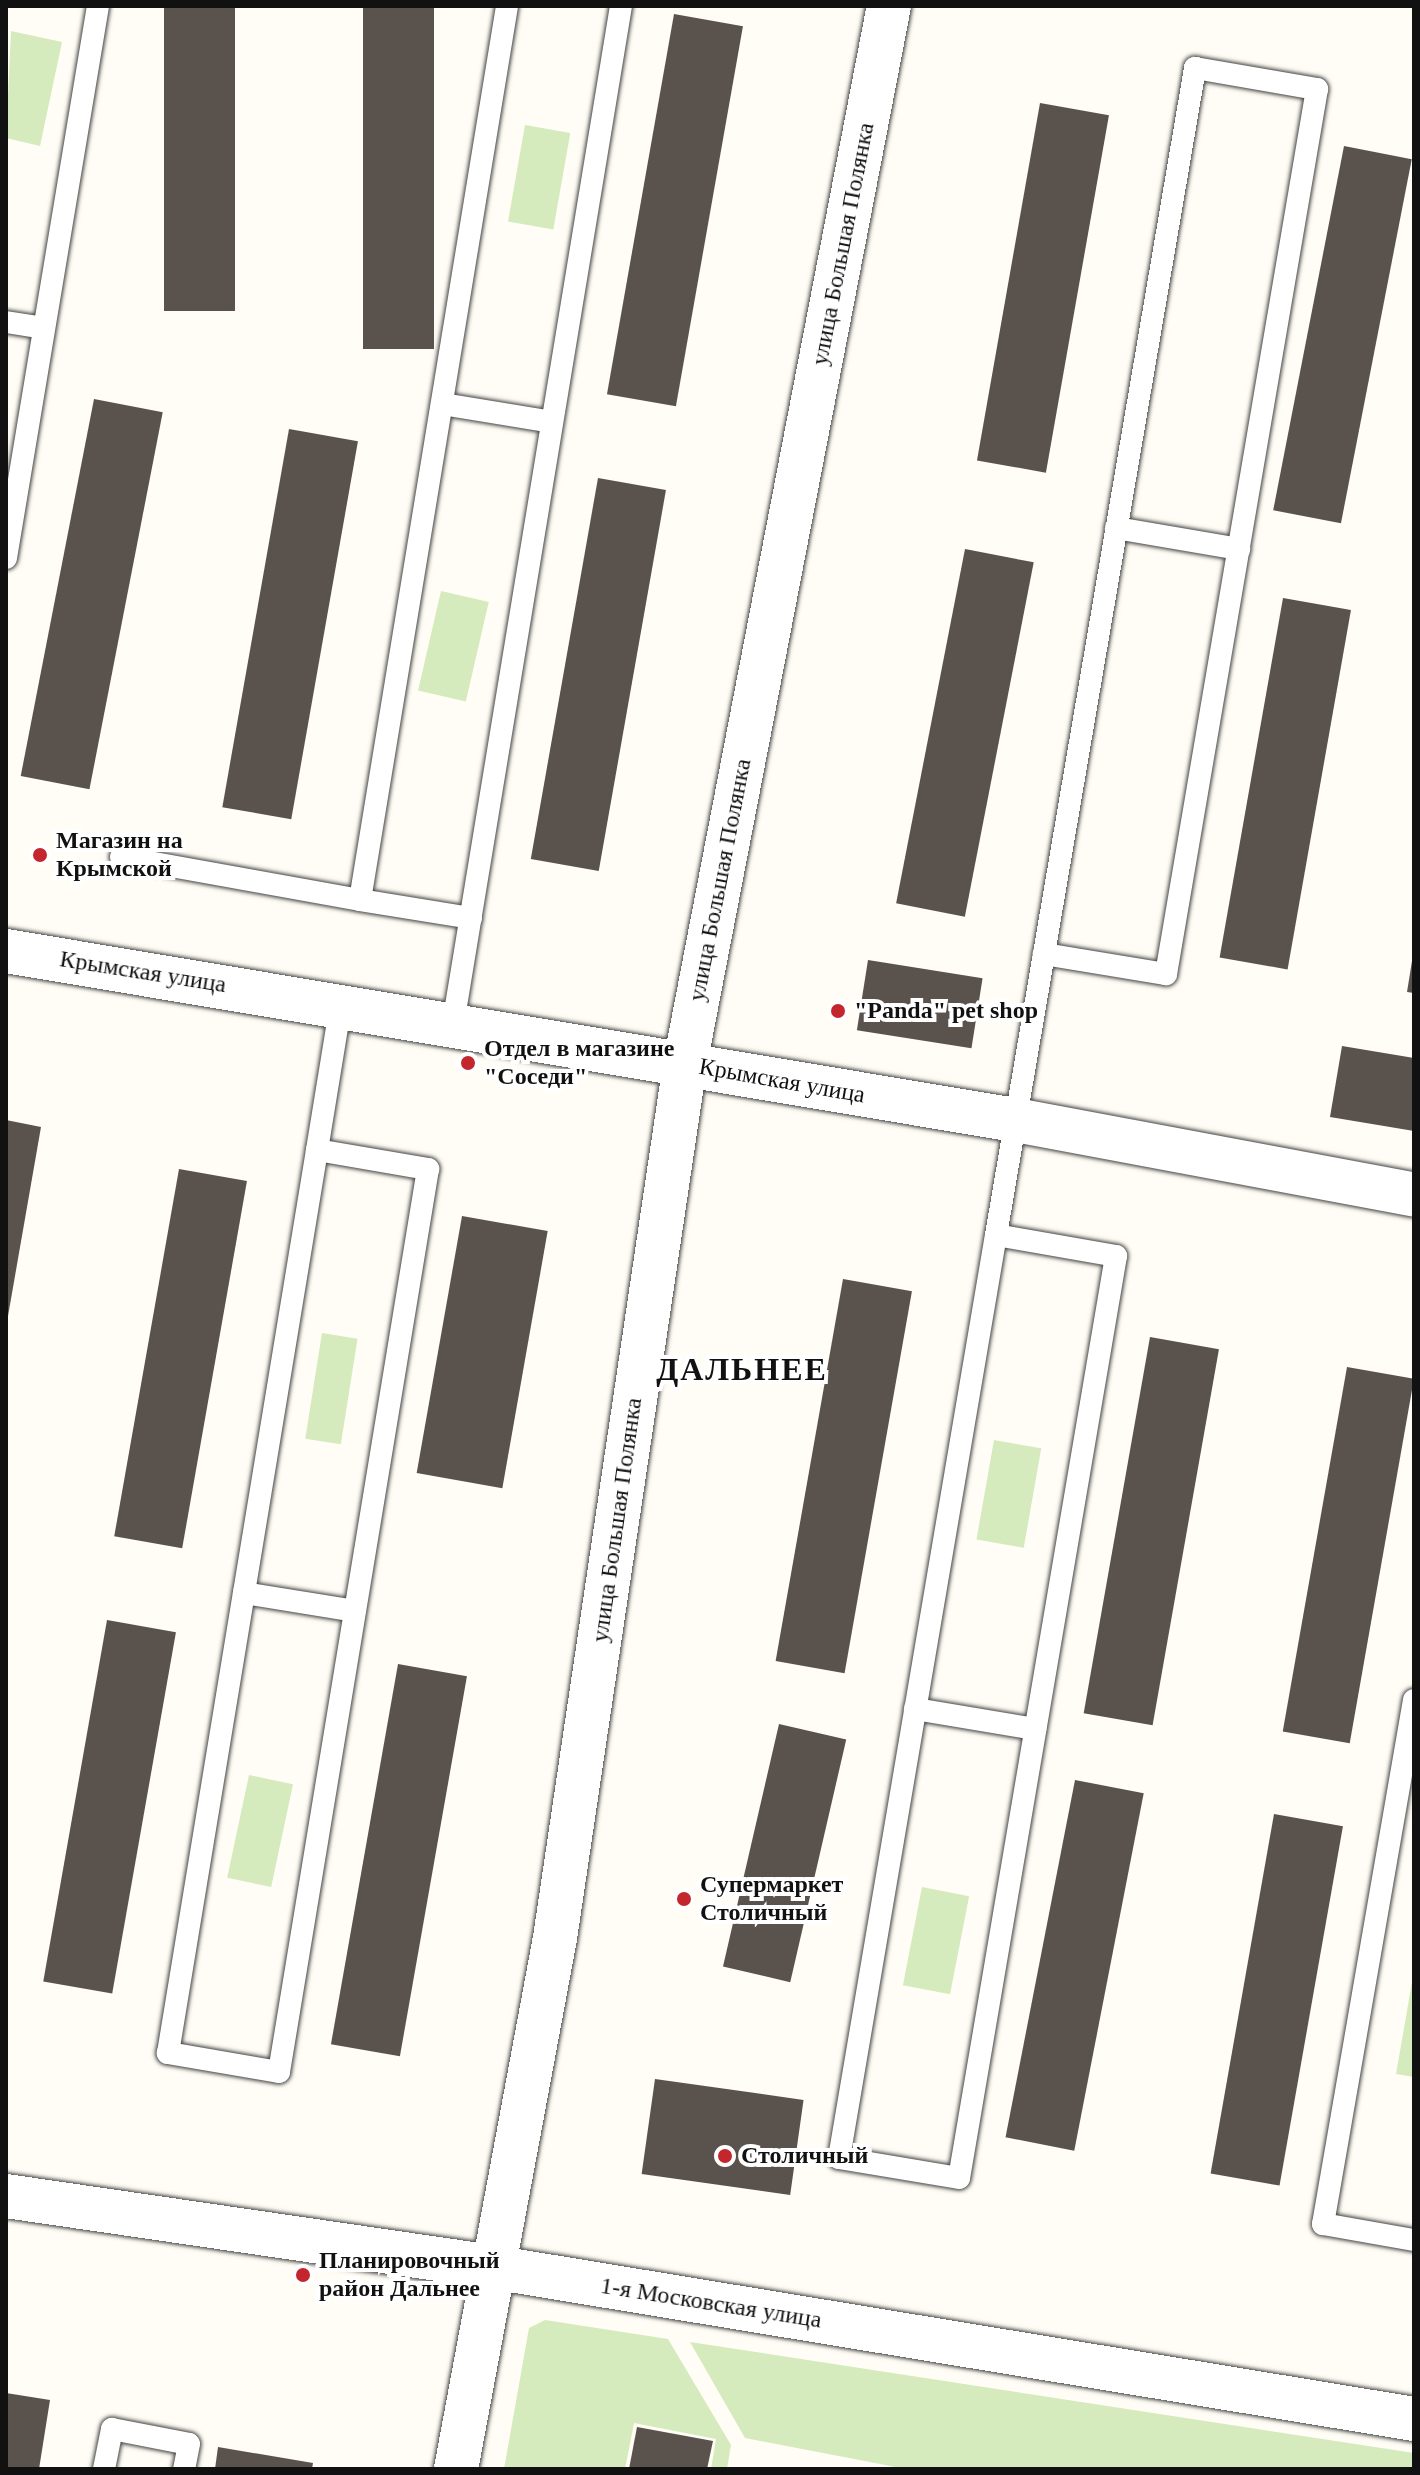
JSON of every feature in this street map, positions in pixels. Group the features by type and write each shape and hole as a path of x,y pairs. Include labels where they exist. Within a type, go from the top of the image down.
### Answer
{"street":[{"name":"улица Большая Полянка","path":"456,2469 555,1938 685,1064 889,6"},
{"name":"Крымская улица","path":"6,951 341,1004 1015,1120 1414,1195"},
{"name":"1-я Московская улица","path":"6,2196 492,2267 1414,2419"}],"lane":[{"path":"6,558 98,6"},
{"path":"360,900 507,6"},
{"path":"453,1024 621,6"},
{"path":"996,1235 1116,1256 959,2178 839,2158 1116,528 1195,68 1317,89 1166,974 1044,954"},
{"path":"6,322 44,328"},
{"path":"442,404 552,422"},
{"path":"1116,528 1239,549"},
{"path":"121,857 471,918"},
{"path":"317,1150 428,1169 279,2072 168,2053 341,1004"},
{"path":"244,1593 355,1611"},
{"path":"1414,1700 1407,1788 1323,2224 1414,2240"},
{"path":"915,1709 1035,1729"},
{"path":"104,2469 112,2429 189,2444 184,2469"}],"green space":[{"path":"11,31 62,42 40,146 6,138"},
{"path":"525,125 570,133 553,229 508,222"},
{"path":"441,591 489,602 466,701 418,690"},
{"path":"322,1333 358,1339 341,1444 305,1439"},
{"path":"994,1440 1041,1448 1024,1548 976,1539"},
{"path":"249,1775 293,1784 271,1887 227,1878"},
{"path":"922,1887 969,1896 950,1994 903,1985"},
{"path":"1414,1971 1414,2077 1396,2074"},
{"path":"545,2320 668,2339 731,2445 727,2469 711,2469 716,2439 634,2423 625,2469 504,2469 529,2328"},
{"path":"690,2342 1414,2453 1414,2469 906,2469 745,2438"}],"building":[{"path":"164,6 235,6 235,311 164,311"},
{"path":"363,6 434,6 434,349 363,349"},
{"path":"674,14 743,26 676,406 607,394"},
{"path":"1040,103 1109,115 1046,473 977,460"},
{"path":"1344,146 1412,159 1341,523 1273,510"},
{"path":"94,399 163,412 89,789 21,776"},
{"path":"289,429 358,441 291,819 222,807"},
{"path":"598,478 666,490 599,871 531,859"},
{"path":"965,549 1034,562 965,917 896,903"},
{"path":"1283,598 1351,610 1288,969 1220,957"},
{"path":"868,960 983,978 971,1048 857,1030"},
{"path":"1414,961 1414,993 1407,992"},
{"path":"1342,1046 1414,1058 1414,1131 1330,1117"},
{"path":"6,1120 41,1127 8,1316 6,1316"},
{"path":"179,1169 247,1181 182,1548 114,1536"},
{"path":"462,1216 548,1231 502,1488 417,1473"},
{"path":"843,1279 912,1291 845,1673 776,1661"},
{"path":"1150,1337 1219,1349 1153,1725 1084,1713"},
{"path":"1347,1367 1414,1379 1350,1743 1283,1731"},
{"path":"107,1620 176,1632 112,1994 43,1981"},
{"path":"398,1664 467,1676 400,2056 331,2044"},
{"path":"779,1724 846,1740 790,1982 723,1967"},
{"path":"1075,1780 1144,1793 1074,2151 1006,2137"},
{"path":"1274,1814 1343,1826 1280,2186 1211,2173"},
{"path":"655,2079 804,2100 790,2195 642,2174"},
{"path":"6,2393 50,2400 39,2469 6,2469"},
{"path":"637,2427 713,2441 707,2469 629,2469"},
{"path":"218,2447 313,2463 312,2469 215,2469"}],"place":[{"name":"Магазин на Крымской","path":"40,855"},
{"name":"\"Panda\" pet shop","path":"838,1011"},
{"name":"Отдел в магазине \"Соседи\"","path":"468,1063"},
{"name":"Супермаркет Столичный","path":"684,1899"},
{"name":"Столичный","path":"725,2156"},
{"name":"Планировочный район Дальнее","path":"303,2275"}],"district":[{"name":"ДАЛЬНЕЕ","path":"742,1369"}]}
